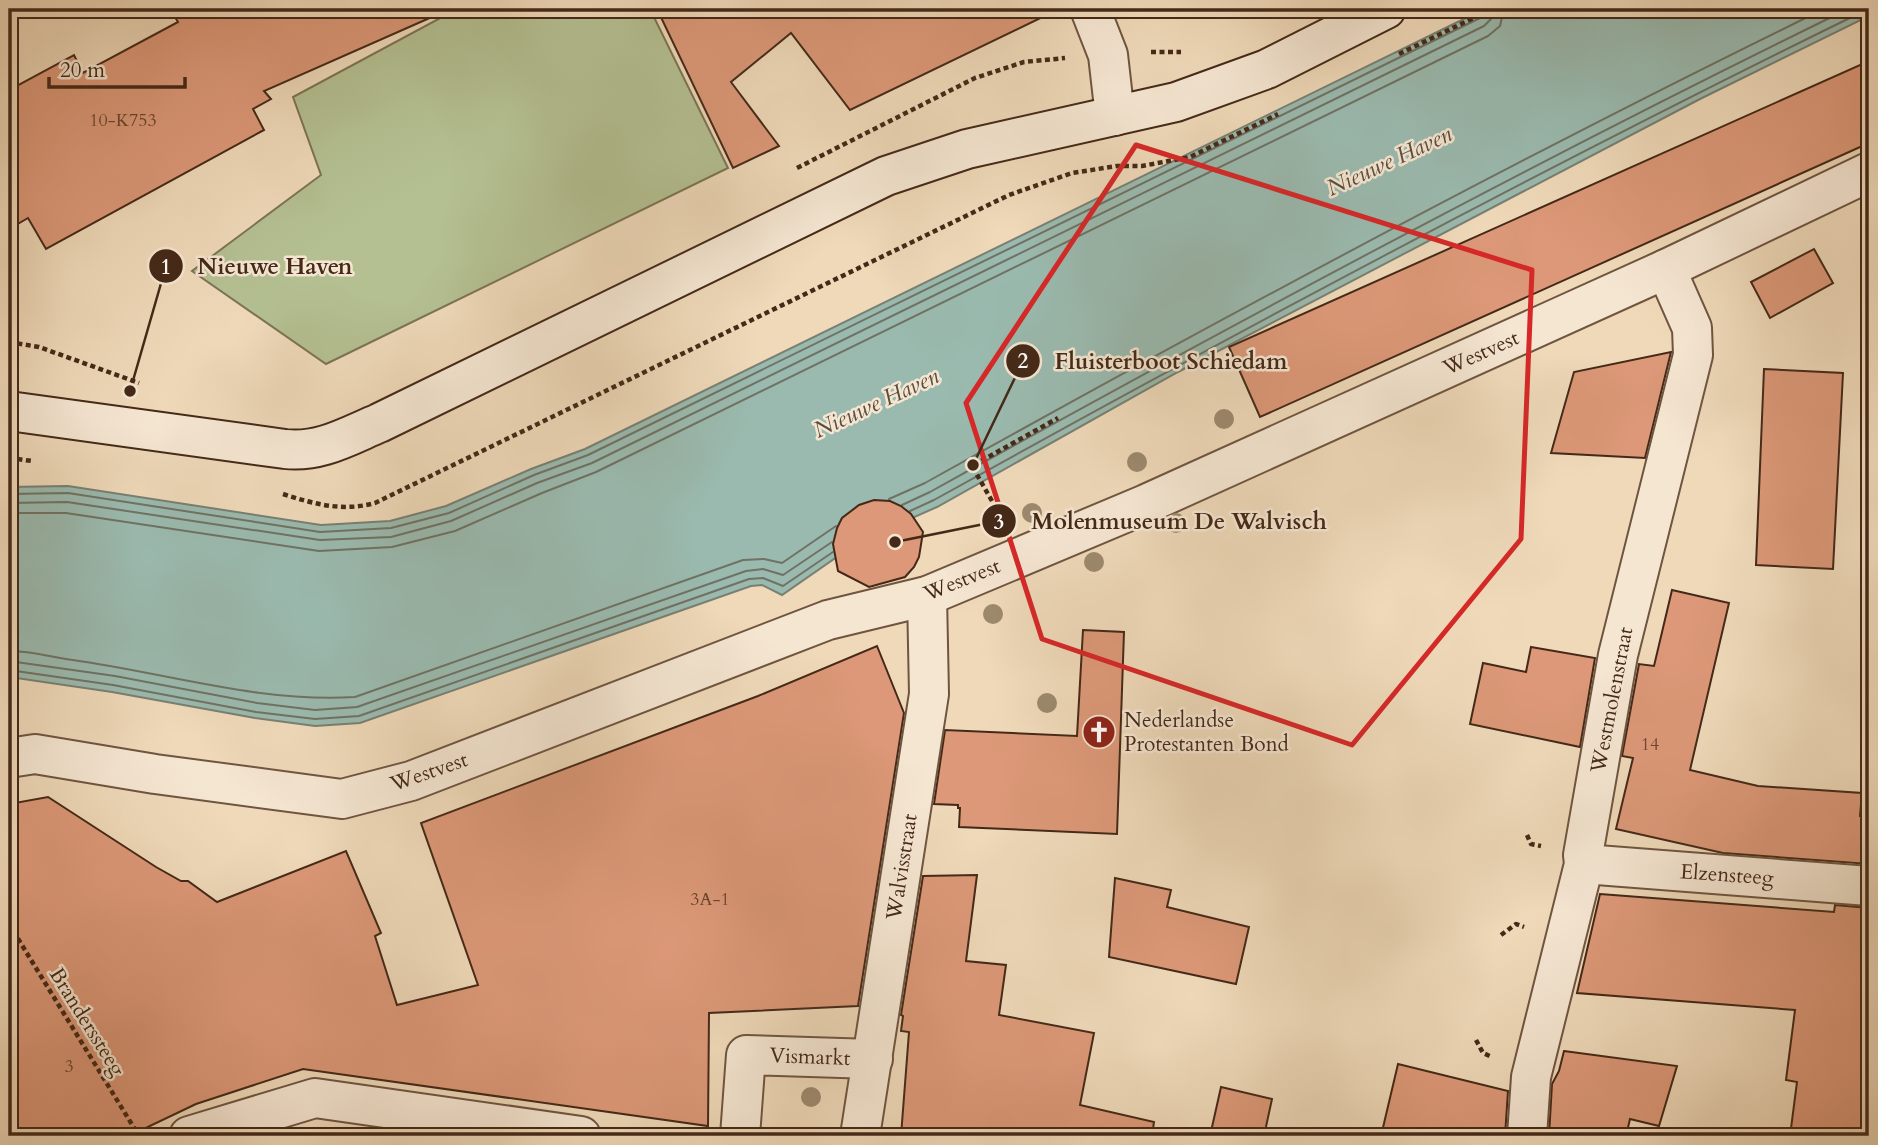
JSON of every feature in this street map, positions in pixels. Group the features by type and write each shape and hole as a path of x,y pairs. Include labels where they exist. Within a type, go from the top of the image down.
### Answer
{"street":[{"path":"1090,9 1108,55 1115,116"},
{"path":"9,411 285,449 303,451 321,447 379,423 886,176 967,149 1176,102 1267,69 1386,9"},
{"name":"Westvest","path":"9,758 35,754 155,774 342,799 411,781 828,620 927,596 1146,504 1666,269 1869,172"},
{"name":"Westmolenstraat","path":"1527,1136 1531,1076 1584,864 1583,855 1618,655 1693,355 1692,328 1666,269"},
{"name":"Walvisstraat","path":"860,1136 929,694 927,596"},
{"name":"Elzensteeg","path":"1584,864 1869,886"},
{"name":"Vismarkt","path":"740,1136 746,1055 873,1059"},
{"path":"189,1136 315,1098 580,1136"}],"path":[{"path":"786,173 975,78 1024,62 1188,52"},
{"path":"9,342 39,347 146,385"},
{"path":"992,501 972,466 1058,418"},
{"name":"Branderssteeg","path":"9,925 139,1136"}],"highlighted area":[{"path":"1136,145 1532,270 1521,539 1352,745 1042,639 966,403"}],"green space":[{"path":"457,9 650,9 728,168 326,364 192,271 321,175 293,97"}],"water":[{"path":"1484,9 1869,9 1869,16 1700,99 1178,372 937,507 860,541 782,595 762,585 751,586 360,723 315,726 9,677 9,487 68,486 321,525 390,521 446,506 585,449"}],"building":[{"path":"170,9 450,9 264,91 271,99 253,109 264,130 46,249 28,218 9,229 9,90 74,55 83,73 178,22"},
{"path":"657,9 1059,9 850,110 791,33 731,82 779,146 733,168"},
{"path":"1869,61 1869,143 1260,417 1229,347"},
{"path":"1814,249 1833,283 1770,318 1751,282"},
{"path":"1671,352 1645,458 1551,453 1574,372"},
{"path":"1764,369 1843,373 1833,569 1756,565"},
{"path":"874,500 890,501 901,506 911,514 923,532 919,557 905,577 869,587 838,571 833,544 842,518 859,505"},
{"path":"1672,590 1729,603 1690,770 1758,786 1862,793 1860,816 1869,819 1869,864 1723,853 1616,829 1633,758 1622,756 1639,664 1654,666"},
{"name":"Nederlandse Protestanten Bond","path":"1083,630 1124,632 1117,834 959,827 958,805 934,804 945,730 1077,736"},
{"path":"877,646 904,713 858,1006 709,1013 708,1126 303,1069 196,1104 129,1136 9,1136 9,804 48,797 156,867 181,881 188,881 217,902 346,851 381,933 375,936 397,1005 478,985 421,823 758,696"},
{"path":"1531,647 1595,658 1580,747 1470,724 1483,663 1526,672"},
{"path":"977,875 966,961 1006,965 999,1015 1094,1033 1080,1105 1154,1122 1152,1136 901,1136 909,1032 901,1031 901,1015 923,876"},
{"path":"1115,878 1171,890 1167,907 1249,927 1236,984 1109,957"},
{"path":"1600,894 1834,912 1835,905 1869,908 1869,1136 1790,1136 1797,1082 1786,1080 1795,1010 1577,993"},
{"path":"1564,1051 1677,1066 1659,1126 1630,1119 1626,1136 1549,1136 1552,1084 1559,1071"},
{"path":"1398,1064 1508,1091 1505,1136 1381,1136"},
{"path":"1221,1087 1272,1099 1264,1136 1210,1136"}],"place":[{"name":"Nieuwe Haven","path":"130,391"},
{"name":"Fluisterboot Schiedam","path":"973,465"},
{"name":"Molenmuseum De Walvisch","path":"895,542"},
{"name":"Nederlandse Protestanten Bond","path":"1099,732"}]}
